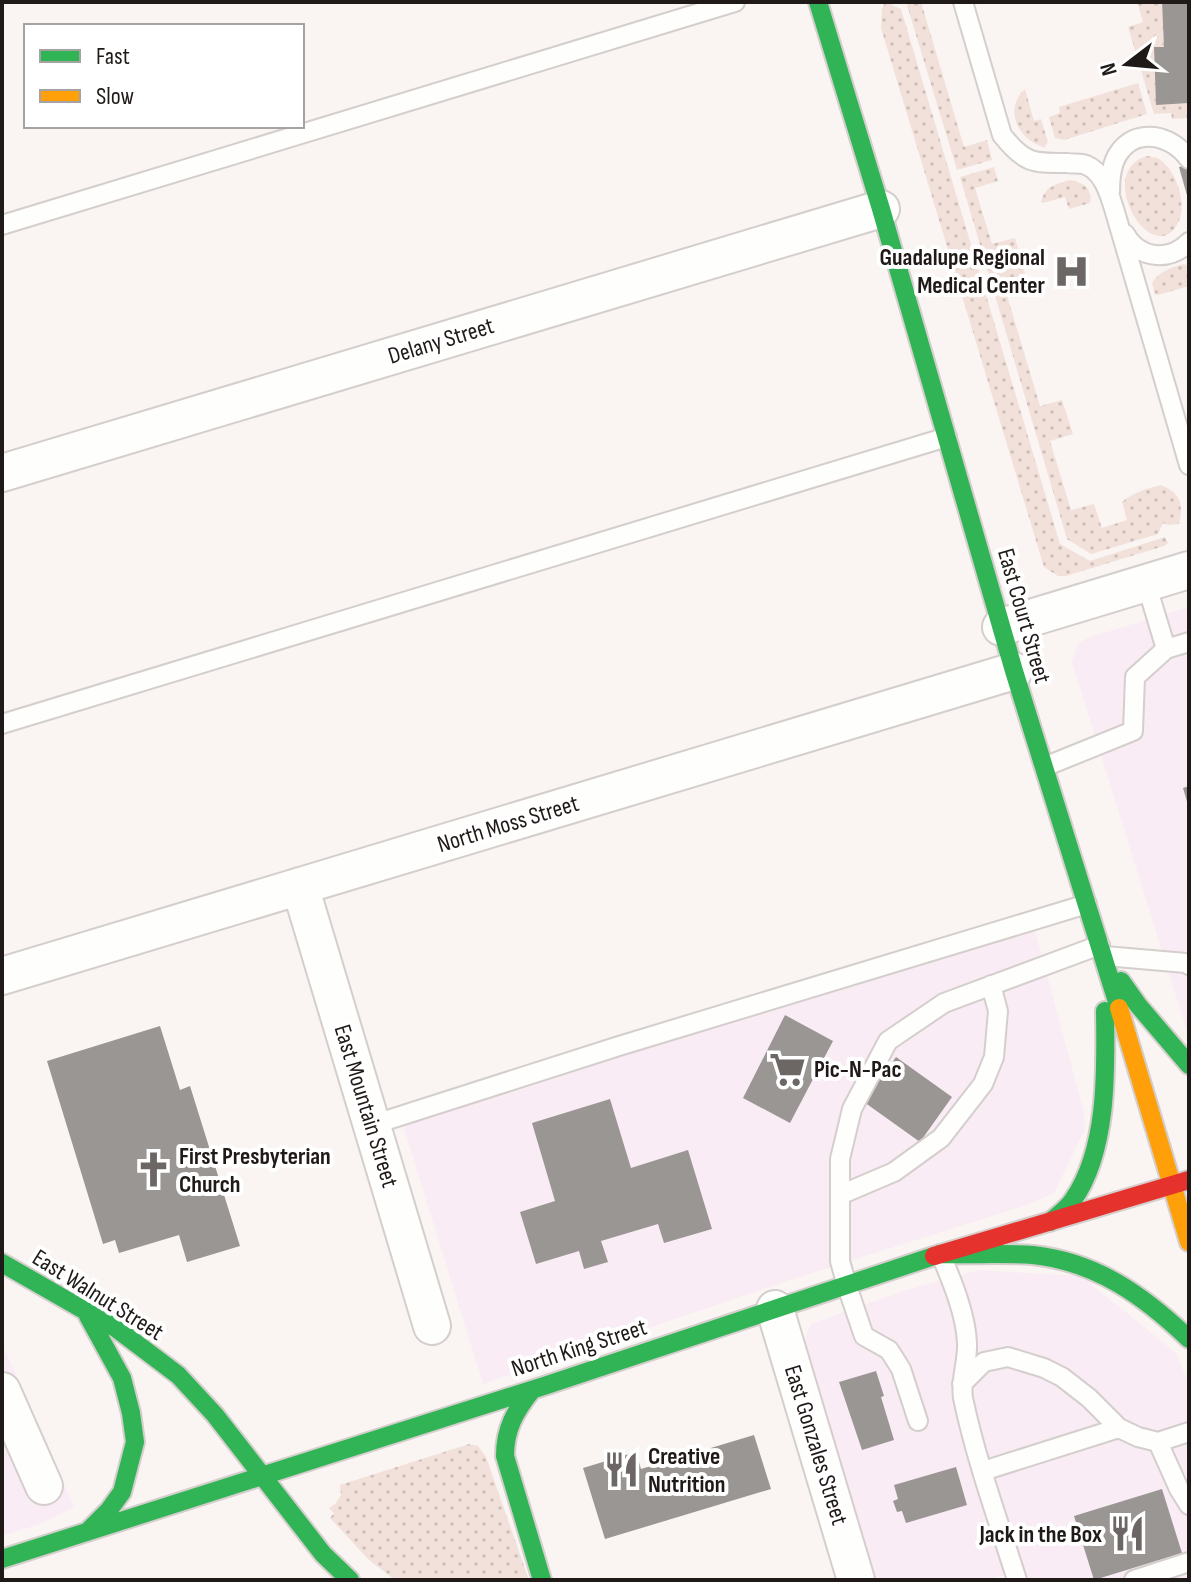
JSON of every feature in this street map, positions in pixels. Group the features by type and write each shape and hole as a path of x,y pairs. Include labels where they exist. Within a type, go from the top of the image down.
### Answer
{"main road":[{"name":"East Court Street","path":"818,2 1014,671 1102,951 1180,1182 1189,1242"},
{"path":"1102,951 1138,1005 1189,1065"},
{"path":"1050,1222 1071,1203 1084,1181 1098,1129 1105,1076 1102,951"},
{"name":"North King Street","path":"2,1559 532,1390 940,1254 1180,1182"},
{"path":"940,1254 1045,1256 1074,1262 1109,1276 1142,1297 1189,1339"},
{"name":"East Walnut Street","path":"2,1263 117,1329 178,1375 215,1415 263,1477"},
{"path":"84,1311 122,1378 135,1442 122,1492 87,1532"},
{"path":"532,1390 515,1411 504,1441 505,1456 542,1580"},
{"path":"263,1477 323,1554 350,1580"}],"street":[{"name":"Delany Street","path":"2,473 881,209"},
{"path":"1001,627 1189,570"},
{"name":"North Moss Street","path":"2,976 1014,671"},
{"name":"East Mountain Street","path":"300,886 432,1326"},
{"name":"East Gonzales Street","path":"775,1309 856,1580"},
{"path":"2,1391 44,1486"}],"lane":[{"path":"2,225 735,2"},
{"path":"963,2 1002,135 1015,152 1046,164 1086,164 1100,175 1119,225 1189,465"},
{"path":"1110,196 1110,174 1118,154 1131,142 1149,135 1168,140 1189,159"},
{"path":"1119,225 1130,242 1145,253 1161,256 1180,251 1189,242"},
{"path":"2,724 947,437"},
{"path":"1146,583 1166,649"},
{"path":"1044,767 1133,731 1135,677 1166,649 1189,642"},
{"path":"372,1125 619,1046 1087,904"},
{"path":"918,1421 901,1369 889,1350 864,1336 840,1261 840,1159 852,1109 888,1041 944,1003 991,985 1102,951 1189,965"},
{"path":"840,1195 894,1172 941,1138 983,1084 994,1057 998,1011 991,985"},
{"path":"940,1254 953,1284 966,1330 963,1396 1017,1580"},
{"path":"962,1384 984,1362 1008,1357 1062,1377 1119,1428 1138,1437 1158,1442 1189,1432"},
{"path":"983,1471 1119,1428"},
{"path":"1158,1442 1189,1505"},
{"path":"1134,1580 1189,1562"}],"shaded area":[{"path":"885,2 893,2 892,5 901,9 1060,544 1090,561 1165,537 1168,543 1164,546 1066,576 1058,576 1044,567 881,28"},
{"path":"906,2 921,2 964,147 987,140 992,160 957,170"},
{"path":"1137,2 1162,2 1164,47 1154,48 1156,104 1189,103 1189,118 1172,119 1171,113 1154,114 1128,27 1143,22"},
{"path":"1138,83 1147,114 1064,140 1055,138 1049,117 1060,113 1059,107"},
{"path":"1025,89 1034,121 1041,119 1048,142 1044,147 1027,138 1016,123 1015,106"},
{"path":"1147,156 1158,158 1165,164 1175,178 1181,196 1179,221 1168,234 1156,235 1143,228 1126,198 1125,180 1132,166"},
{"path":"994,167 998,181 975,188 992,244 1015,238 1028,284 1006,292 1040,406 1062,400 1073,434 1050,441 1071,510 1094,504 1102,528 1127,520 1122,502 1140,491 1161,485 1179,500 1179,524 1163,523 1158,534 1091,554 1067,539 960,177"},
{"path":"1069,180 1086,187 1090,193 1090,203 1069,209 1065,197 1041,202 1048,189"},
{"path":"1184,264 1189,266 1189,286 1155,294 1152,283 1155,279 1166,270"},
{"path":"1189,607 1189,1038 1072,662 1077,644 1087,638"},
{"path":"1031,916 1084,1112 1085,1129 1054,1193 1027,1205 796,1278 483,1384 398,1109"},
{"path":"979,1270 1081,1276 1176,1353 1189,1384 1189,1580 1007,1580 1005,1575 987,1580 876,1580 805,1339 811,1324 903,1291"},
{"path":"2,1343 74,1507 40,1524 2,1536"},
{"path":"469,1444 478,1446 486,1457 529,1580 395,1580 369,1560 330,1518 334,1513 329,1508 341,1495 340,1485"}],"building":[{"path":"1162,2 1189,2 1189,103 1156,105 1154,47 1164,47"},
{"path":"1189,165 1189,199 1188,199 1179,167"},
{"path":"1189,786 1189,805 1188,805 1183,788"},
{"name":"Pic-N-Pac","path":"785,1015 833,1041 790,1123 743,1098"},
{"path":"160,1026 180,1090 190,1086 240,1246 187,1262 179,1235 119,1253 115,1240 103,1244 47,1061"},
{"path":"896,1057 952,1097 920,1142 864,1102"},
{"path":"610,1099 631,1168 688,1150 712,1229 664,1243 658,1224 601,1241 608,1262 584,1269 579,1251 536,1264 520,1212 555,1201 532,1123"},
{"path":"876,1371 894,1440 862,1450 839,1382"},
{"path":"754,1435 771,1489 605,1539 583,1468 636,1452 641,1469"},
{"path":"956,1467 967,1505 906,1523 902,1511 897,1512 893,1501 898,1499 894,1485"},
{"name":"Jack in the Box","path":"1162,1489 1182,1553 1094,1580 1074,1516"}],"traffic: fast":[{"path":"818,2 1014,671 1119,1008"},
{"path":"1121,981 1189,1065"},
{"path":"1050,1222 1073,1200 1093,1158 1105,1084 1105,1011"},
{"path":"940,1254 1033,1255 1078,1265 1137,1295 1189,1339"},
{"path":"2,1559 547,1385 934,1256"},
{"path":"2,1263 117,1329 178,1375 215,1415 323,1554 350,1580"},
{"path":"87,1532 122,1492 135,1442 122,1378 88,1316"},
{"path":"532,1390 512,1421 505,1456 542,1580"}],"traffic: slow":[{"path":"1119,1008 1189,1242"}],"traffic: jam":[{"path":"934,1256 1189,1180"}],"place":[{"name":"Guadalupe Regional Medical Center","path":"1071,271"},
{"name":"Pic-N-Pac","path":"788,1069"},
{"name":"First Presbyterian Church","path":"153,1170"},
{"name":"Creative Nutrition","path":"622,1470"},
{"name":"Jack in the Box","path":"1128,1534"}]}
